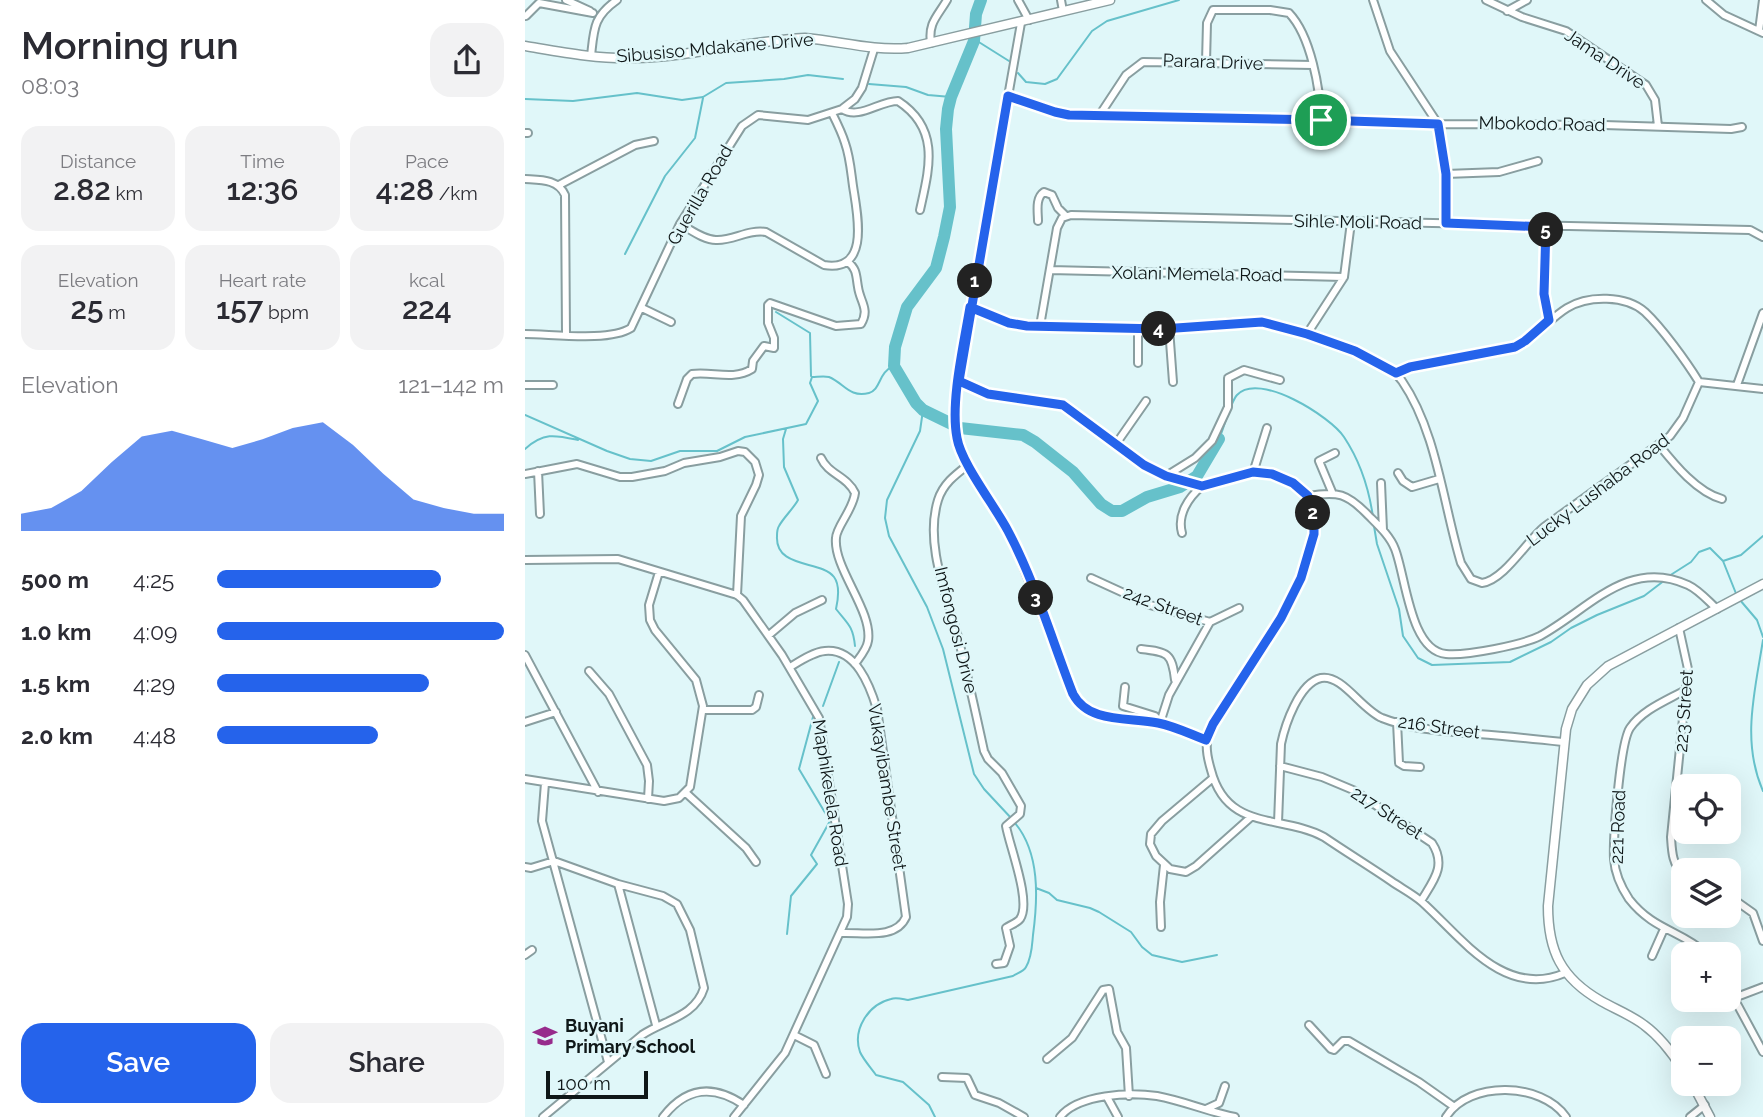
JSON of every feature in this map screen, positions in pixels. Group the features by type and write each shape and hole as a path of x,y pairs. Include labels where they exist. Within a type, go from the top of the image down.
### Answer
{"street":[{"path":"566,0 597,13"},
{"path":"526,16 536,4 597,13 617,0"},
{"path":"931,44 929,32 933,21 947,0"},
{"path":"1018,0 1025,22 1008,96 970,307 955,414 956,438 968,465 1010,533 1080,706 1090,713 1158,723 1206,740"},
{"path":"1061,0 1063,11"},
{"name":"Sibusiso Mdakane Drive","path":"525,46 591,56 632,58 669,56 805,38 874,49 908,48 1109,0"},
{"path":"1373,0 1390,51 1438,124 1446,174 1446,223"},
{"name":"Jama Drive","path":"1486,0 1507,11 1566,31 1646,85 1655,100 1658,126"},
{"path":"1507,11 1527,0"},
{"path":"1706,0 1724,15 1761,32 1763,0"},
{"path":"1206,62 1207,23 1210,12 1217,8 1289,13 1299,29 1313,65 1318,84 1321,120"},
{"path":"591,56 597,13"},
{"name":"Guerilla Road","path":"525,334 604,336 624,332 634,324 680,224 747,120 764,114 808,120 842,109 855,99 862,88 874,49"},
{"name":"Parara Drive","path":"1099,116 1126,75 1137,64 1150,61 1313,65"},
{"name":"Mbokodo Road","path":"1008,96 1062,114 1099,116 1438,124 1731,129 1742,127"},
{"path":"842,109 852,113 898,101 917,121 928,139 930,152 920,210"},
{"path":"680,224 712,240 756,231 766,232 824,265 835,267 848,261 857,245 859,230 848,154 832,113"},
{"path":"525,179 544,180 559,185 635,145 654,141"},
{"path":"1446,174 1499,172 1538,161"},
{"path":"559,185 566,202 565,334"},
{"path":"1038,221 1039,195 1044,192 1052,195 1058,208 1066,216 1057,228 1040,326"},
{"name":"Sihle Moli Road","path":"1066,216 1750,230 1763,237"},
{"path":"1307,334 1344,277 1350,222"},
{"path":"1546,227 1544,294 1549,320"},
{"path":"678,404 687,379 692,374 734,376 746,373 752,369 753,361 764,346 774,348 774,338 768,323 770,303 806,313 836,326 861,324 865,315 865,303 858,288 856,271 848,261"},
{"name":"Xolani Memela Road","path":"1050,270 1344,277"},
{"path":"1396,373 1410,367 1515,347 1549,320 1585,300 1629,303 1644,312 1699,382 1763,389"},
{"name":"Lucky Lushaba Road","path":"970,307 1009,323 1040,326 1169,328 1262,322 1355,351 1396,373 1421,413 1464,569 1474,581 1487,582 1497,577 1543,527 1659,445 1676,429 1699,382"},
{"path":"642,308 671,321"},
{"path":"1737,385 1763,313"},
{"path":"1138,328 1138,363"},
{"path":"1169,328 1173,382"},
{"path":"1166,476 1195,458 1212,441 1228,407 1228,378 1236,372 1249,370 1280,380"},
{"path":"959,381 988,394 1063,405 1144,465 1166,476 1199,486 1253,472 1277,475 1293,483 1308,496 1314,515 1314,534 1301,578 1281,618 1213,724 1206,740 1213,778 1229,804 1251,817 1314,831 1421,901 1473,953 1505,970 1534,981 1552,979 1565,973"},
{"path":"525,384 553,385"},
{"path":"1115,444 1146,401"},
{"path":"1253,472 1267,428"},
{"path":"1659,445 1675,464 1708,494 1722,499"},
{"path":"525,474 577,464 620,477 632,477 742,451 755,462 759,475 757,485 741,516 737,595 618,559 525,560"},
{"path":"1332,492 1319,461 1335,453"},
{"path":"790,667 825,651 840,653 855,664 868,642 868,630 838,554 836,538 855,493 850,484 828,469 821,458"},
{"name":"Imfongosi Drive","path":"968,465 947,482 937,502 935,536 937,560 973,696 984,751 1002,773 1021,806 1018,816 1008,823 1006,828 1020,876 1022,911 1018,920 1006,928 1010,946 1004,963 996,964"},
{"path":"538,471 540,514"},
{"path":"1398,473 1412,487 1439,479"},
{"path":"1381,483 1381,529"},
{"path":"1182,533 1180,522 1183,510 1199,486"},
{"path":"1308,496 1332,492 1344,495 1381,529 1396,552 1421,637 1431,649 1439,653 1457,654 1531,639 1619,584 1643,577 1674,580 1697,590 1717,609"},
{"path":"525,779 648,799 672,800 686,793 692,780 703,699 696,680 655,630 650,620 649,605 659,572"},
{"name":"242 Street","path":"1091,578 1150,605 1210,622 1175,682 1158,723"},
{"path":"1671,1056 1646,1027 1597,999 1565,973 1553,951 1548,923 1563,742 1572,709 1596,676 1619,659 1763,584"},
{"name":"Maphikelela Road","path":"734,1117 780,1060 794,1035 842,933 848,904 822,732 815,709 769,635 751,609 737,595"},
{"path":"769,635 795,613 822,600"},
{"path":"1210,622 1238,608"},
{"name":"223 Street","path":"1673,858 1671,837 1687,689 1687,654 1679,628"},
{"path":"1141,649 1158,651 1170,657 1175,682"},
{"path":"525,655 598,792"},
{"name":"Vukayibambe Street","path":"842,933 890,932 901,926 906,917 877,709 869,687 855,664"},
{"path":"590,671 610,694 647,765 648,799"},
{"name":"216 Street","path":"1278,824 1281,744 1299,697 1315,680 1328,678 1341,683 1366,709 1397,722 1428,729 1563,742"},
{"path":"1125,687 1123,706 1149,713 1157,718 1158,723"},
{"name":"221 Road","path":"1687,689 1637,719 1624,739 1615,842 1619,882 1638,910 1664,929 1692,942"},
{"path":"703,710 752,710 756,707 759,695"},
{"path":"525,722 556,712"},
{"path":"1397,722 1399,764 1420,767"},
{"name":"217 Street","path":"1280,766 1322,777 1353,790 1432,843 1439,855 1439,867 1421,901"},
{"path":"1213,778 1162,821 1151,834 1151,849 1164,865 1174,871 1192,870 1251,817"},
{"path":"545,783 541,816 608,1062"},
{"path":"686,793 746,848 756,862"},
{"path":"525,867 554,862 671,899 682,910 690,930 703,981 701,997 686,1013 656,1025 543,1117"},
{"path":"1161,927 1160,902 1164,865"},
{"path":"618,884 656,1025"},
{"path":"1741,904 1753,913 1763,941"},
{"path":"1652,956 1664,929"},
{"path":"525,955 532,950"},
{"path":"1741,995 1763,987"},
{"path":"1047,1059 1072,1038 1103,990 1108,988 1111,992 1117,1032 1126,1048 1129,1096"},
{"path":"1741,1011 1763,1052"},
{"path":"1308,1025 1331,1049 1334,1050 1343,1041 1349,1041 1419,1082 1453,1106"},
{"path":"794,1035 814,1045 827,1074"},
{"path":"942,1077 967,1078 975,1095 999,1103 1024,1117"},
{"path":"1204,1110 1219,1103 1225,1086"},
{"path":"1446,1117 1453,1106 1480,1093 1513,1091 1554,1103 1566,1117"},
{"path":"663,1117 678,1101 704,1092 723,1093 744,1105"},
{"path":"1060,1117 1070,1107 1085,1101 1107,1097 1156,1096 1235,1117"},
{"path":"1700,1096 1710,1117"},
{"path":"1107,1097 1118,1117"},
{"path":"1690,1117 1705,1105"}],"waterway":[{"path":"981,0 976,14 974,41 948,109 946,129 950,207 944,237 936,268 907,307 895,347 894,366 923,410 960,428 1023,435 1073,472 1101,504 1112,511 1122,511 1147,497 1180,487 1197,476 1219,439"},
{"path":"1018,73 1026,82 1045,84 1057,79 1092,31 1107,21 1179,0"},
{"path":"974,39 1009,61"},
{"path":"525,99 573,101 637,93 682,100 703,97 726,83 808,75 843,79"},
{"path":"869,84 906,87 928,95 951,97"},
{"path":"625,254 665,176 695,138 703,98"},
{"path":"776,312 810,333 811,376"},
{"path":"525,415 607,451 630,459 651,461 680,451 717,451 745,437 806,424 818,401 810,383 812,377 829,377 852,392 862,394 873,391 885,372 894,366"},
{"path":"1219,439 1234,399 1247,389 1277,392 1294,400 1325,419 1344,437 1363,476 1373,517"},
{"path":"923,410 920,431 887,500 885,518 889,536 927,607 943,649 974,774 1012,819"},
{"path":"786,429 783,439 784,467 798,500 778,527 778,547 791,559 819,568 834,577 838,588 836,609 851,629 855,646"},
{"path":"525,449 544,437 578,440"},
{"path":"1374,526 1377,544 1399,609 1403,636 1418,658 1432,665 1510,662 1597,615 1644,596 1665,580"},
{"path":"1723,561 1741,555 1763,536"},
{"path":"1669,576 1691,562 1699,552 1710,548 1723,561 1737,596"},
{"path":"1740,600 1757,620 1763,637"},
{"path":"1763,640 1751,735 1756,772 1763,791"},
{"path":"823,706 839,662"},
{"path":"787,934 791,896 817,864 811,855 830,821 799,769 813,717"},
{"path":"935,1117 929,1105 903,1082 876,1075 860,1052 860,1026 869,1012 883,1002 895,998 908,1000 1013,976 1025,968 1032,947 1036,906 1035,876 1029,848 1015,823"},
{"path":"1036,888 1049,893 1057,900 1099,912 1131,932 1152,955 1182,962 1217,955"}],"place":[{"name":"Buyani Primary School","path":"545,1036"}],"route":[{"path":"1321,120 1069,115 1008,96 970,307 959,381 988,394 1063,405 1144,465 1166,476 1202,486 1253,472 1277,475 1293,483 1308,496 1314,515 1312,547 1296,590 1213,724 1206,740 1160,723 1090,713 1080,706 1073,694 1010,533 968,465 956,438 955,414 956,408 959,381 962,357 970,307 1009,323 1027,326 1162,329 1262,322 1355,351 1396,373 1410,367 1515,347 1549,320 1544,294 1546,227 1446,223 1446,174 1438,124 1321,120"}]}
